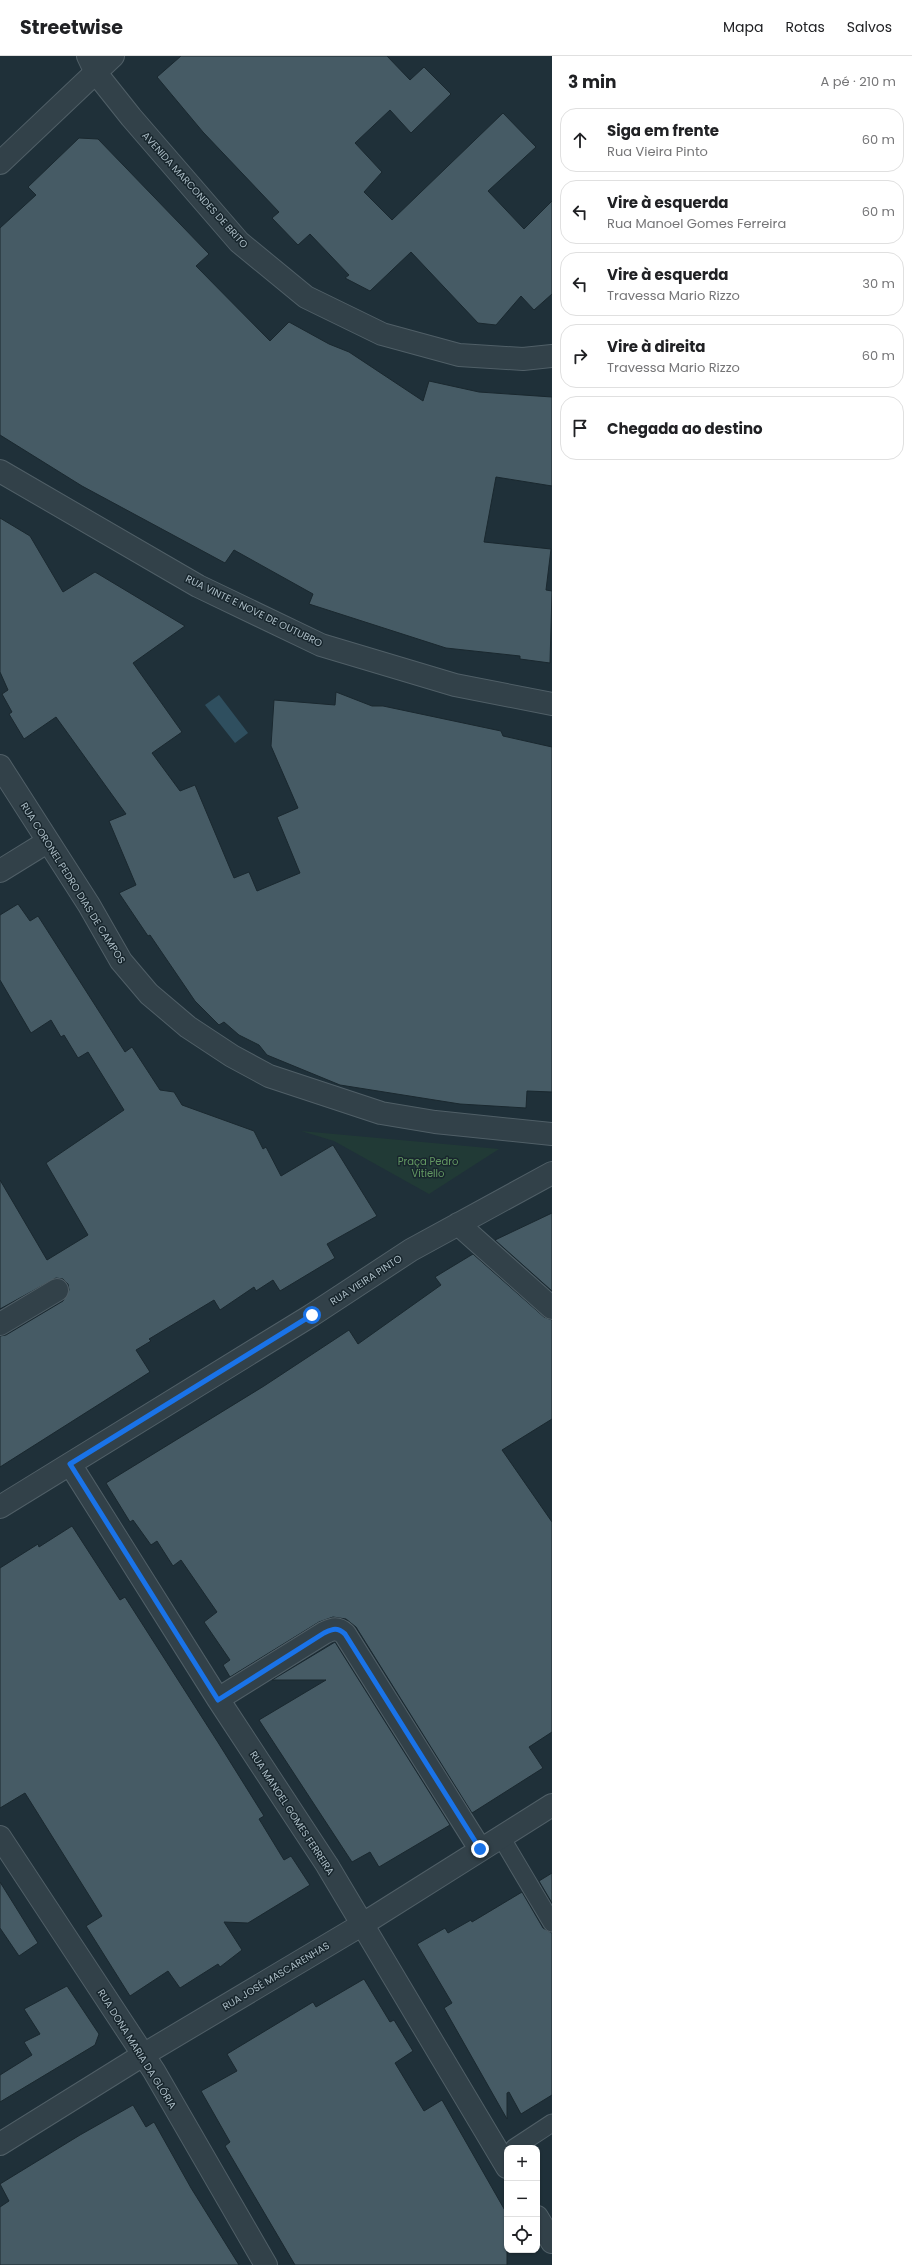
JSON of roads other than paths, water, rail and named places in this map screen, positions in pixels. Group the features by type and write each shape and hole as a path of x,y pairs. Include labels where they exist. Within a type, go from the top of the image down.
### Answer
{"street":[{"path":"0,163 92,64 113,56"},
{"name":"AVENIDA MARCONDES DE BRITO","path":"92,64 148,138 239,242 306,296 382,334 459,355 523,359 552,356"},
{"name":"RUA VINTE E NOVE DE OUTUBRO","path":"0,471 198,586 321,645 455,685 552,704"},
{"name":"RUA CORONEL PEDRO DIAS DE CAMPOS","path":"0,766 89,906 121,961 149,994 188,1027 232,1056 269,1076 381,1113 434,1122 552,1134"},
{"path":"0,872 47,842"},
{"name":"RUA VIEIRA PINTO","path":"3,1499 70,1464 312,1315 411,1250 552,1173"},
{"path":"458,1224 552,1308"},
{"path":"0,1324 57,1290"},
{"name":"RUA MANOEL GOMES FERREIRA","path":"70,1464 218,1700 327,1865 504,2151"},
{"path":"218,1700 324,1633 334,1628 340,1630 345,1634 480,1849"},
{"name":"RUA JOSÉ MASCARENHAS","path":"0,2144 143,2055 363,1924 552,1805"},
{"name":"RUA DONA MARIA DA GLÓRIA","path":"0,1837 143,2055 266,2265"},
{"path":"540,2222 552,2242"}],"lane":[{"path":"501,1837 552,1922"},
{"path":"522,2145 552,2123"}],"water":[{"path":"219,695 248,733 235,743 205,705"}],"park label":[{"name":"Praça Pedro Vitiello","path":"428,1166"}]}
